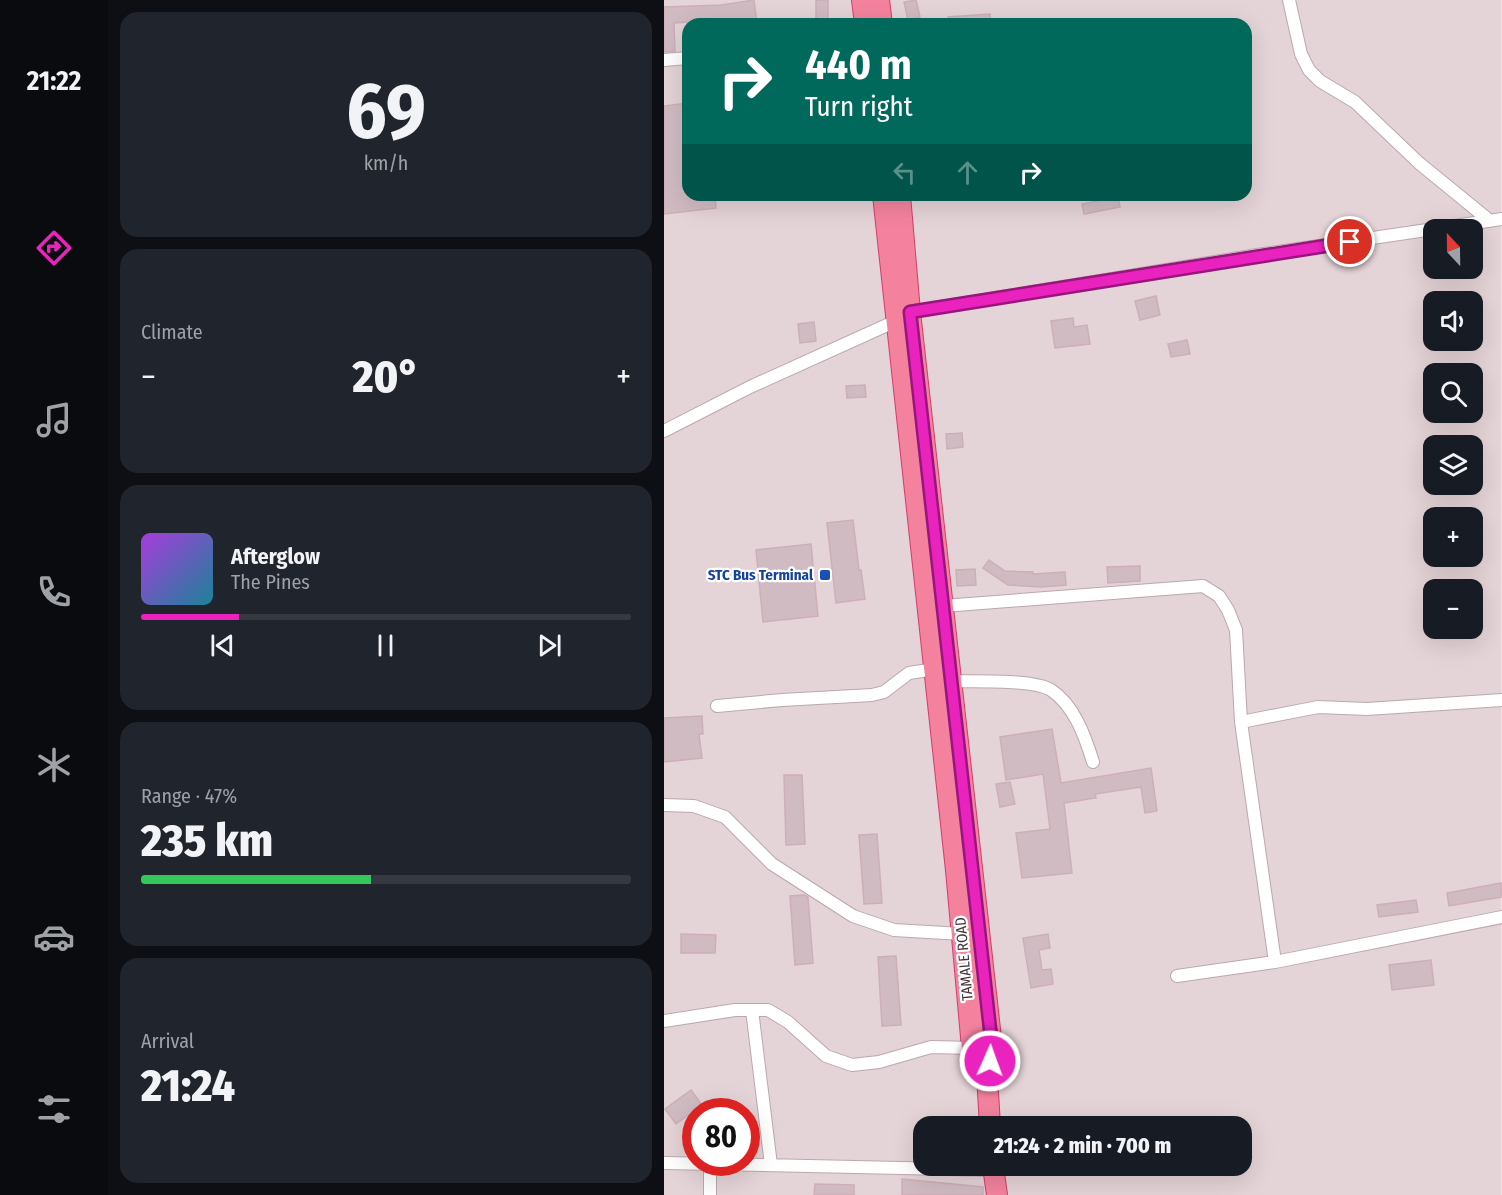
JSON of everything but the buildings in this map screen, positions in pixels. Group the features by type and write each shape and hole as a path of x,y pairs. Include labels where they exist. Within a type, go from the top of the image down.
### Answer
{"highway":[{"path":"862,0 864,18"},
{"path":"879,0 881,18"},
{"name":"TAMALE ROAD","path":"884,201 903,317 924,508 935,669 972,1048 987,1075"},
{"name":"TAMALE ROAD","path":"900,201 903,317"},
{"name":"TAMALE ROAD","path":"924,508 943,606 992,1047 987,1075 989,1116"},
{"path":"995,1176 997,1195"}],"street":[{"path":"1289,0 1301,54 1309,70 1320,81 1355,102 1419,162 1495,220"},
{"path":"664,60 682,58"},
{"path":"664,431 750,387 903,317 1257,255 1495,220"},
{"path":"943,606 1203,586 1219,596 1236,630 1241,722 1275,962"},
{"path":"717,706 872,695 884,692 908,673 935,669"},
{"path":"952,681 1032,684 1049,688 1066,703 1085,737 1093,762"},
{"path":"1241,722 1318,707 1366,709 1501,700"},
{"path":"664,805 694,806 725,817 772,864 853,916 894,930 962,934"},
{"path":"1177,976 1275,962 1501,917"},
{"path":"664,1021 735,1010 768,1010 788,1022 826,1056 852,1065 879,1062 931,1047 972,1048"},
{"path":"752,1010 771,1165"},
{"path":"664,1163 682,1163"},
{"path":"760,1165 913,1167"},
{"path":"710,1176 710,1195"}],"shaded area":[{"path":"664,0 1501,0 1501,1195 664,1195"}],"place":[{"name":"STC Bus Terminal","path":"825,575"}],"route":[{"path":"990,1061 992,1047 910,312 1350,242"}]}
